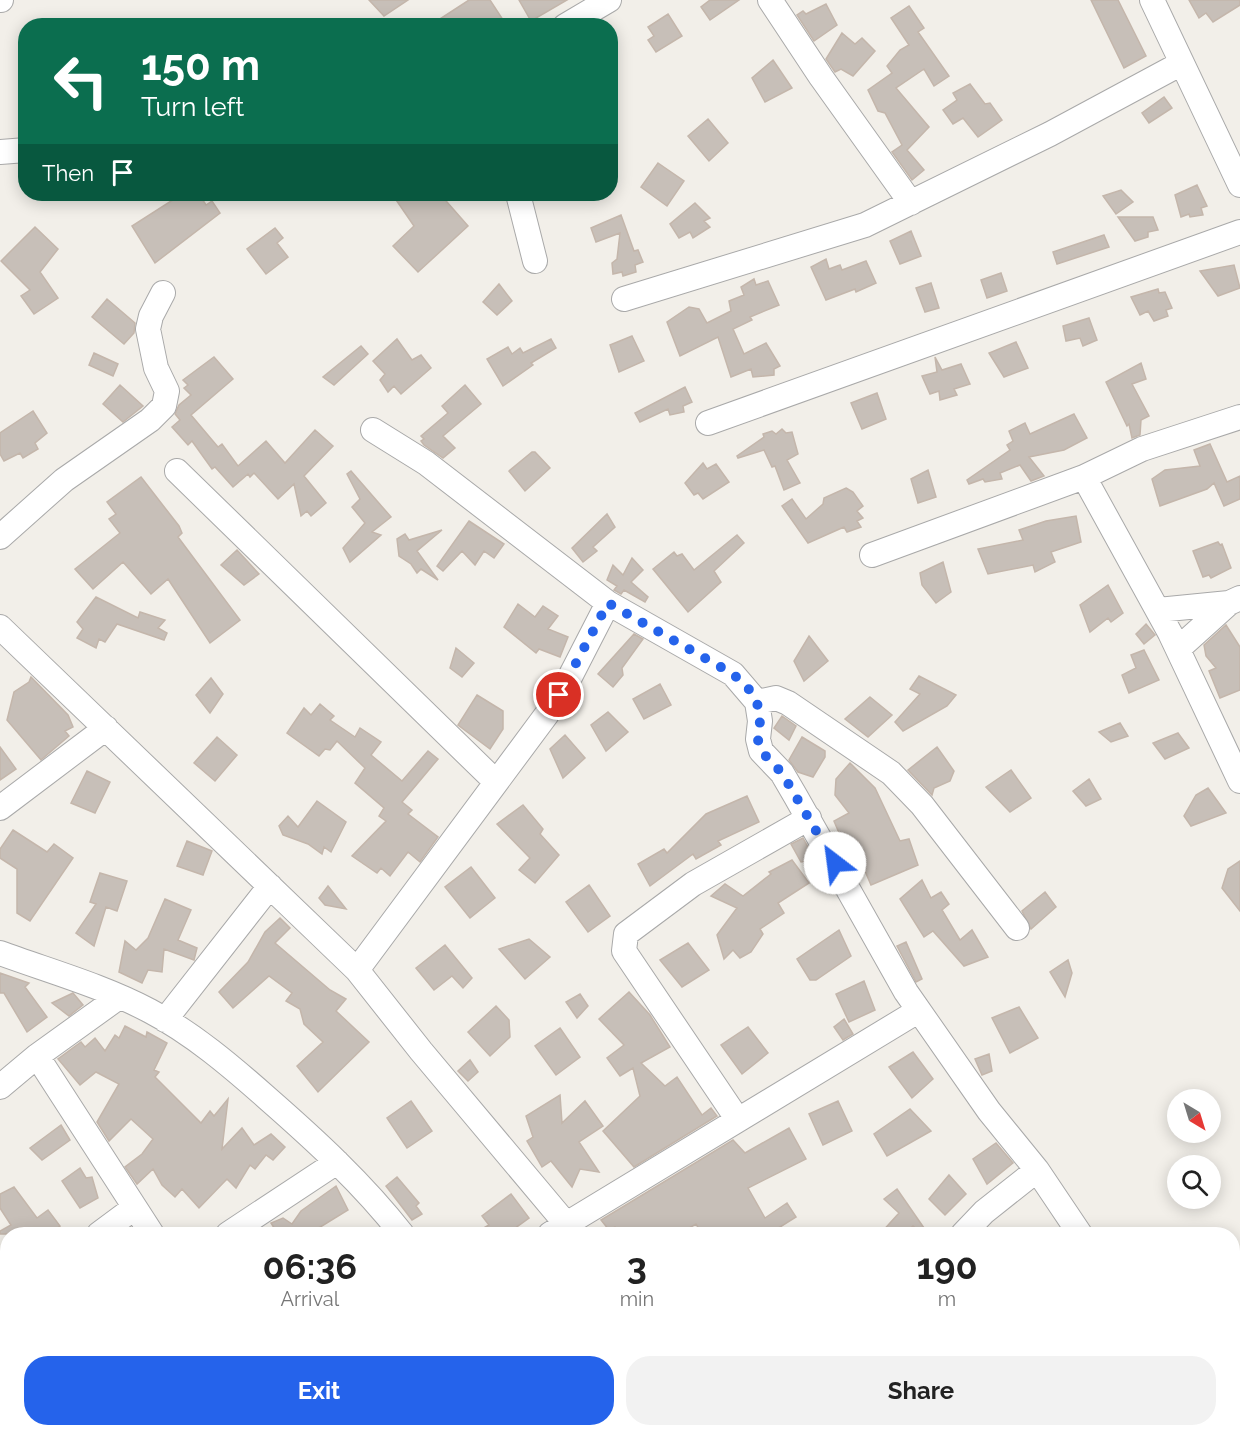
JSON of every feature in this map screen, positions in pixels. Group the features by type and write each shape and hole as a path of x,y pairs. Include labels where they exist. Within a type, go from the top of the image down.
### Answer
{"street":[{"path":"579,18 609,0"},
{"path":"770,0 820,77 911,203"},
{"path":"1152,0 1240,185"},
{"path":"624,299 865,225 1050,134 1182,63"},
{"path":"0,152 18,151"},
{"path":"520,201 535,261"},
{"path":"708,423 1240,232"},
{"path":"0,537 64,480 150,420 164,406 166,391 156,368 148,329 151,316 163,292"},
{"path":"872,555 1084,477 1142,449 1240,417"},
{"path":"373,430 426,462 608,603 733,674 757,702 760,721 758,740 761,751 782,773 918,1011 989,1111 1037,1170 1075,1227"},
{"path":"177,471 496,782"},
{"path":"1084,477 1178,648 1240,781"},
{"path":"1158,610 1234,600"},
{"path":"1178,648 1234,600"},
{"path":"357,970 547,714 571,675 608,603"},
{"path":"0,627 357,970 557,1227"},
{"path":"757,702 776,698 788,703 891,773 922,805 1017,928"},
{"path":"0,808 106,728"},
{"path":"738,1120 624,951 626,934 693,884 809,818"},
{"path":"165,1020 270,886"},
{"path":"0,953 119,997 165,1020 233,1068 317,1141 396,1227"},
{"path":"0,1087 37,1056 119,997"},
{"path":"564,1227 918,1011"},
{"path":"37,1056 147,1227"},
{"path":"239,1227 337,1162"},
{"path":"970,1227 984,1212 1037,1170"},
{"path":"108,1227 134,1208"}],"building":[{"path":"369,0 408,0 384,16"},
{"path":"469,0 490,0 502,18 441,18"},
{"path":"519,0 567,0 536,18 529,18"},
{"path":"710,0 739,0 710,20 701,7"},
{"path":"1091,0 1118,0 1146,56 1124,68"},
{"path":"1189,0 1240,0 1240,5 1213,22 1206,13 1199,18"},
{"path":"826,4 837,25 814,41 797,15 803,11 806,14"},
{"path":"909,6 924,28 918,32 949,76 934,86 924,69 896,88 929,127 907,150 924,170 912,180 892,152 902,145 885,113 878,111 868,90 892,73 887,66 900,50 909,45 891,18"},
{"path":"668,14 682,36 656,52 648,40 654,36 648,27"},
{"path":"842,33 855,44 862,38 875,51 853,76 841,69 835,72 826,59"},
{"path":"773,60 792,88 765,102 752,78"},
{"path":"970,84 985,104 990,103 1002,120 978,137 963,118 953,124 943,110 957,100 953,93"},
{"path":"1164,97 1172,108 1149,123 1142,113"},
{"path":"708,119 728,143 709,161 688,136"},
{"path":"658,163 684,181 667,206 641,187"},
{"path":"1197,185 1207,206 1201,208 1203,215 1190,217 1189,214 1181,217 1175,195"},
{"path":"1121,190 1133,202 1116,214 1103,196"},
{"path":"171,201 203,201 206,205 212,201 220,213 155,263 132,226"},
{"path":"397,201 446,201 468,226 418,272 393,246 414,226"},
{"path":"695,203 710,218 704,221 710,227 693,238 690,232 679,238 670,224"},
{"path":"621,215 634,251 638,250 643,262 635,265 636,272 623,276 622,272 613,274 612,263 617,259 620,233 596,242 591,228"},
{"path":"1118,217 1153,217 1158,230 1148,232 1148,237 1135,241"},
{"path":"35,227 58,249 40,272 58,298 34,314 21,296 30,290 1,261"},
{"path":"275,228 283,238 277,243 288,257 266,274 247,249"},
{"path":"911,231 921,256 900,264 890,241"},
{"path":"1104,235 1109,247 1057,264 1053,252"},
{"path":"826,259 829,269 840,265 842,270 866,261 876,283 856,292 855,289 826,300 811,267"},
{"path":"1234,265 1240,288 1218,296 1200,271"},
{"path":"1001,273 1007,291 987,298 981,280"},
{"path":"754,279 756,285 768,281 779,305 750,317 752,320 733,329 744,354 766,343 780,366 774,369 774,375 753,377 751,369 731,377 718,337 680,356 667,322 689,307 699,309 707,323 731,311 729,301 744,295 741,287"},
{"path":"931,283 939,308 925,312 916,288"},
{"path":"499,284 512,301 497,315 483,302"},
{"path":"1158,289 1159,293 1165,292 1172,308 1166,310 1168,316 1154,321 1148,311 1140,315 1131,297"},
{"path":"107,299 135,323 134,333 124,344 92,317"},
{"path":"1089,318 1097,340 1083,346 1080,338 1066,341 1063,326"},
{"path":"632,336 644,361 619,372 610,345"},
{"path":"397,339 412,360 421,355 431,368 401,394 394,386 388,392 380,380 385,374 373,361"},
{"path":"551,339 556,348 531,363 533,365 503,386 487,359 508,347 512,354 520,348 523,353"},
{"path":"1016,342 1028,368 1004,377 989,353"},
{"path":"361,346 368,354 334,385 323,377"},
{"path":"94,353 118,364 113,376 89,365"},
{"path":"214,357 233,379 191,415 218,447 222,444 238,466 266,441 285,463 315,430 333,446 304,476 326,503 311,516 307,511 301,516 294,484 278,499 254,473 250,477 248,474 233,487 215,467 212,469 192,441 188,445 172,427 180,420 175,414 179,405 191,395 184,388 188,385 183,380"},
{"path":"935,357 942,370 961,364 970,384 954,389 957,395 940,400 939,391 930,394 922,376 937,372"},
{"path":"1141,363 1146,379 1132,384 1149,416 1141,420 1140,435 1132,438 1129,424 1127,426 1106,382"},
{"path":"120,385 143,406 123,422 103,404"},
{"path":"465,385 481,404 443,436 455,448 443,458 424,445 421,441 424,439 421,436 448,413 442,406"},
{"path":"685,387 692,402 683,406 684,412 670,415 668,409 640,422 635,413"},
{"path":"877,393 886,419 862,429 851,403"},
{"path":"33,411 47,433 35,443 38,449 23,458 20,453 4,461 0,454 0,433"},
{"path":"1074,414 1087,438 1064,450 1029,457 1044,476 1031,481 1020,465 1000,473 1002,479 985,482 983,479 969,484 967,480 1010,450 1007,445 1013,441 1009,431 1025,423 1030,434"},
{"path":"782,429 786,433 792,432 798,454 787,460 800,483 784,490 775,466 772,467 764,450 738,458 737,456 764,437 763,434 772,431 776,434"},
{"path":"1210,444 1227,482 1240,476 1240,499 1224,506 1214,483 1207,489 1160,506 1152,479 1165,470 1200,466 1194,450"},
{"path":"535,452 550,468 525,491 509,471"},
{"path":"703,463 707,469 716,464 729,482 703,499 698,493 694,495 685,483"},
{"path":"928,470 936,497 918,503 911,479"},
{"path":"351,471 391,517 372,532 381,535 350,562 343,548 365,523 352,507 360,499 347,474"},
{"path":"141,477 179,526 182,533 178,537 240,620 210,643 168,579 151,594 123,562 93,589 75,569 120,533 109,519 116,514 107,502"},
{"path":"846,488 853,492 863,506 857,511 863,518 857,521 861,527 847,532 844,527 808,543 782,506 792,499 806,519 823,504 824,498"},
{"path":"607,514 615,527 593,547 597,551 583,562 572,548"},
{"path":"1076,516 1081,542 1051,552 1055,562 1035,572 1033,565 988,574 978,549 1023,540 1019,530 1046,521"},
{"path":"469,521 504,544 494,558 484,551 475,565 462,551 443,571 437,566"},
{"path":"442,530 417,551 438,580 421,569 417,573 411,564 399,556 397,539 405,534 409,540"},
{"path":"737,535 744,543 714,571 721,582 688,612 653,569 674,552 677,556 682,554 694,570"},
{"path":"1218,542 1222,544 1231,568 1211,578 1209,575 1203,577 1193,551"},
{"path":"237,550 259,574 244,585 221,565"},
{"path":"632,558 643,570 631,582 648,597 645,602 624,590 621,594 614,590 617,586 607,580 613,565 623,575"},
{"path":"943,562 951,592 936,603 922,585 920,573"},
{"path":"1108,585 1123,613 1111,622 1108,618 1090,632 1080,605"},
{"path":"96,597 138,618 140,612 165,620 158,628 167,633 164,640 117,624 105,642 99,639 96,648 77,638 83,629 77,622"},
{"path":"518,604 535,617 543,606 558,616 548,629 568,637 560,657 539,649 536,653 504,627"},
{"path":"1146,624 1155,635 1144,644 1136,634"},
{"path":"1226,625 1240,647 1240,690 1220,698 1209,671 1216,668 1206,656 1204,645"},
{"path":"634,634 643,639 622,668 623,675 613,687 598,674"},
{"path":"809,636 828,661 804,681 794,661"},
{"path":"456,648 474,663 462,677 450,668"},
{"path":"1144,650 1159,680 1129,693 1122,675 1136,668 1131,655"},
{"path":"919,676 956,695 947,706 903,731 895,722 920,694 910,689"},
{"path":"31,677 68,715 73,727 65,731 69,736 41,760 7,720 14,692 29,682"},
{"path":"211,678 223,694 210,713 196,695"},
{"path":"660,684 671,705 644,719 633,699"},
{"path":"477,695 503,711 503,729 490,749 458,725"},
{"path":"870,697 892,715 868,737 845,719"},
{"path":"320,704 334,716 330,720 355,737 360,728 381,742 371,755 402,781 428,751 438,759 402,802 412,810 408,814 438,837 420,862 408,852 390,876 381,868 377,873 352,856 386,821 379,816 384,808 355,783 365,768 337,741 330,750 325,749 319,756 287,733 304,708 311,715"},
{"path":"608,712 628,732 606,751 591,725"},
{"path":"782,716 796,726 789,740 774,728"},
{"path":"1120,723 1128,736 1111,742 1099,732"},
{"path":"1178,733 1189,748 1165,759 1153,743"},
{"path":"565,735 585,758 563,778 550,749"},
{"path":"217,737 237,755 215,781 194,763"},
{"path":"802,737 825,751 825,757 813,777 798,772 789,760"},
{"path":"0,747 16,769 0,780"},
{"path":"937,747 954,771 950,781 934,788 932,795 908,770"},
{"path":"850,763 875,788 900,841 909,839 918,865 871,885 853,843 845,847 834,821 849,813 835,795 836,779"},
{"path":"1011,770 1031,798 1010,812 986,787"},
{"path":"87,771 110,782 95,813 71,803"},
{"path":"1089,779 1101,799 1086,806 1073,791"},
{"path":"1208,788 1226,813 1191,826 1184,816 1196,795"},
{"path":"747,796 759,822 718,841 721,845 696,859 693,854 650,886 638,864 664,849 667,853 706,814"},
{"path":"317,801 346,822 331,852 324,847 322,854 308,844 283,835 279,826 288,816 298,827"},
{"path":"523,805 543,829 540,834 559,855 535,883 519,870 530,858 497,824"},
{"path":"13,830 47,852 54,844 73,858 30,921 17,913 17,869 0,858 0,849"},
{"path":"803,838 815,860 801,862 791,844"},
{"path":"187,841 212,851 203,875 177,866"},
{"path":"792,860 809,883 778,903 784,913 760,929 763,934 751,952 740,958 733,950 724,959 717,935 737,908 711,896 725,884 743,896 771,874 769,872"},
{"path":"1240,861 1240,911 1222,888 1228,869"},
{"path":"471,867 495,898 470,918 445,887"},
{"path":"100,873 127,881 117,911 106,907 94,946 76,933 96,904 90,902"},
{"path":"922,880 931,898 941,892 949,904 942,910 960,940 972,930 988,957 964,966 933,931 924,937 900,899"},
{"path":"589,885 610,916 588,932 566,902"},
{"path":"328,886 346,909 325,905 319,898"},
{"path":"1045,892 1056,907 1031,929 1022,911"},
{"path":"165,899 191,910 178,940 197,948 194,960 164,949 162,972 148,970 142,983 119,972 125,941 136,950 148,938"},
{"path":"280,918 290,928 275,943 330,990 346,999 336,1011 369,1042 318,1092 297,1066 323,1042 304,1024 300,1009 286,1001 292,993 269,976 233,1008 219,992 248,962 265,932"},
{"path":"839,930 851,956 816,980 810,980 797,959"},
{"path":"529,939 550,957 525,979 499,949"},
{"path":"906,942 922,979 916,982 897,946"},
{"path":"688,943 709,970 682,987 660,960"},
{"path":"445,945 472,978 463,988 452,976 434,990 416,968"},
{"path":"1068,960 1072,973 1065,997 1050,972"},
{"path":"0,973 29,983 25,987 47,1017 27,1032 4,993 0,993"},
{"path":"864,981 875,1010 849,1022 836,994"},
{"path":"629,992 650,1015 670,1047 641,1063 665,1086 677,1077 702,1115 711,1108 717,1116 634,1167 603,1131 640,1096 633,1068 620,1076 607,1058 624,1045 599,1019"},
{"path":"73,993 83,1005 69,1016 52,1003"},
{"path":"580,994 588,1006 577,1018 566,1002"},
{"path":"496,1006 509,1020 510,1037 490,1056 468,1032"},
{"path":"1019,1007 1038,1038 1010,1053 992,1018"},
{"path":"844,1019 853,1034 843,1040 834,1027"},
{"path":"125,1026 146,1037 147,1032 167,1043 154,1070 159,1072 155,1077 201,1123 210,1111 214,1116 228,1099 222,1149 242,1128 254,1145 271,1134 285,1147 273,1160 266,1155 255,1169 250,1165 236,1188 227,1179 199,1208 182,1189 175,1197 162,1185 153,1169 137,1184 125,1167 142,1154 153,1139 131,1119 109,1141 97,1122 119,1084 96,1072 80,1085 58,1059 81,1042 85,1047 95,1038 105,1051 115,1035 119,1038"},
{"path":"748,1027 768,1053 742,1074 721,1045"},
{"path":"560,1028 580,1057 556,1075 535,1046"},
{"path":"913,1052 933,1079 912,1098 889,1067"},
{"path":"989,1054 992,1071 982,1075 975,1059"},
{"path":"470,1060 478,1072 468,1081 458,1071"},
{"path":"560,1095 562,1123 585,1101 603,1126 579,1142 599,1172 580,1169 572,1187 551,1161 542,1167 527,1141 533,1137 526,1116"},
{"path":"411,1101 432,1131 407,1148 387,1118"},
{"path":"838,1101 852,1131 823,1145 809,1114"},
{"path":"910,1109 931,1131 887,1156 874,1134"},
{"path":"61,1125 70,1140 42,1160 30,1148"},
{"path":"789,1128 806,1159 748,1188 765,1218 787,1203 796,1217 780,1227 698,1227 696,1224 691,1227 607,1227 601,1220 733,1140 745,1153"},
{"path":"996,1143 1013,1163 987,1184 973,1159"},
{"path":"80,1168 86,1178 92,1177 98,1198 80,1208 62,1181"},
{"path":"949,1175 966,1194 945,1215 929,1199"},
{"path":"397,1177 419,1203 416,1206 422,1214 412,1220 386,1186"},
{"path":"336,1186 348,1210 320,1227 274,1227 271,1223 283,1218 292,1224 301,1211"},
{"path":"14,1187 37,1218 48,1210 60,1226 7,1227 11,1225 0,1208 0,1194"},
{"path":"897,1189 923,1227 886,1227 899,1213 884,1199"},
{"path":"511,1194 529,1218 517,1227 485,1227 489,1225 482,1216"}],"route":[{"path":"559,695 608,603 733,674 748,688 757,702 760,721 758,740 761,751 782,773 835,863"}]}
